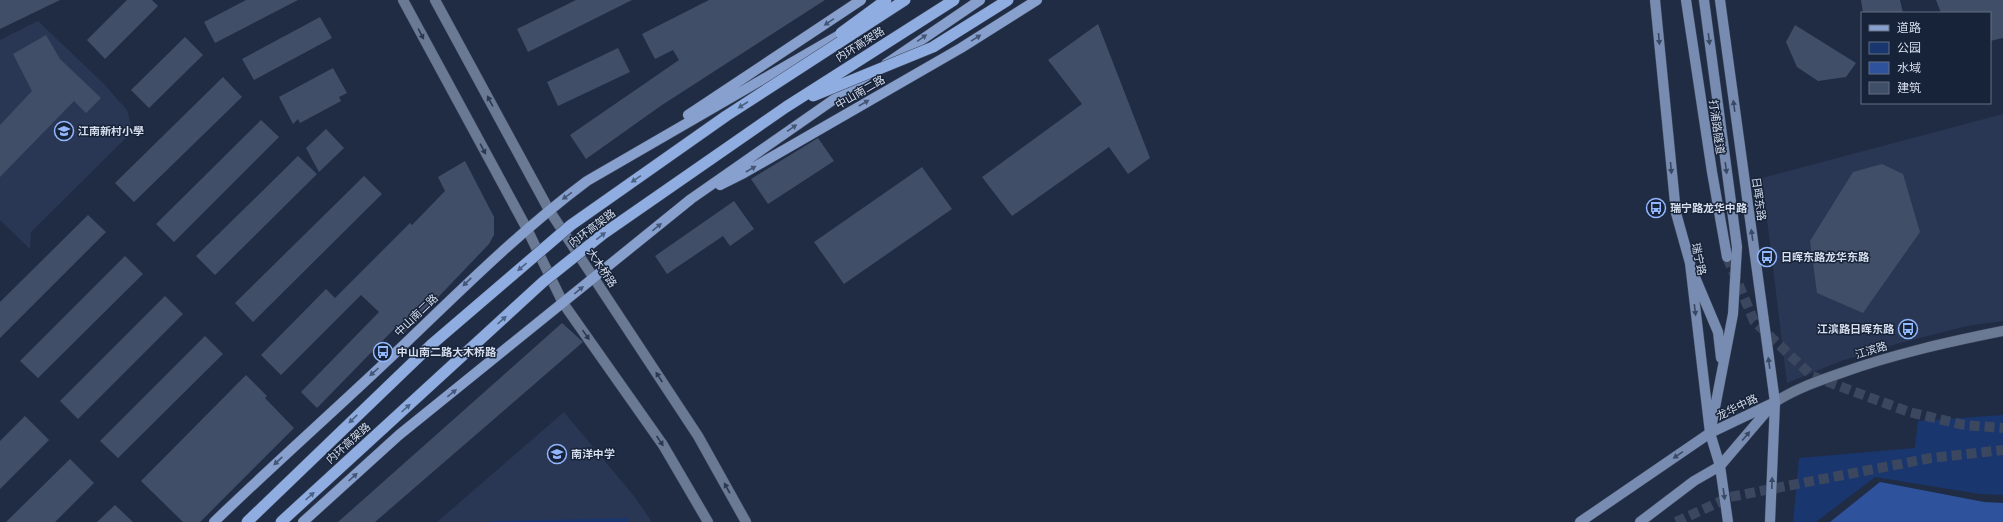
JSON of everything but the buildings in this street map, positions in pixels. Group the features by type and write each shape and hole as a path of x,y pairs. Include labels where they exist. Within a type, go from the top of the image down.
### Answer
{"highway":[{"path":"766,90 886,0"},
{"name":"内环高架路","path":"247,522 431,345 571,225 719,121 904,0"},
{"name":"内环高架路","path":"281,522 543,282 603,234 786,106 954,0"},
{"path":"786,106 933,47 1008,0"}],"main road":[{"name":"中山南二路","path":"214,522 476,274 549,210 587,181 861,0"},
{"name":"中山南二路","path":"587,181 904,0"},
{"name":"中山南二路","path":"303,522 399,435 691,199 940,26 980,0"},
{"name":"中山南二路","path":"691,199 744,173 961,48 1037,0"},
{"name":"瑞宁路","path":"1655,0 1676,213 1690,263 1710,433 1720,466 1728,522"},
{"name":"打浦路隧道","path":"1686,0 1712,172 1727,256"},
{"path":"1704,0 1737,247 1733,314 1710,433"},
{"name":"日晖东路","path":"1720,0 1775,402"},
{"path":"1690,263 1718,332 1722,370"},
{"path":"1770,522 1775,402"},
{"name":"龙华中路","path":"1580,522 1710,433 1775,402"},
{"name":"龙华中路","path":"1640,522 1694,481 1720,466 1775,402"}],"street":[{"path":"403,0 527,229 564,303 663,445 708,522"},
{"name":"大木桥路","path":"435,0 549,210 698,436 746,522"},
{"name":"江滨路","path":"1775,402 1789,393 1865,364 1911,351 2003,331"}],"shaded area":[{"name":"江南新村小學","path":"38,21 103,83 127,110 131,125 126,138 31,232 30,249 0,220 0,40"},
{"path":"2003,114 2003,321 1967,326 1900,343 1841,361 1787,383 1762,178"},
{"name":"南洋中学","path":"564,412 634,496 652,522 437,522"}],"green space":[{"path":"2003,415 2003,495 1980,494 1875,477 1816,522 1793,522 1799,458 1915,448 1918,421"},
{"path":"628,518 628,522 492,522 492,521"}],"water":[{"path":"1880,482 1984,502 2003,503 2003,522 1830,522"}],"tunnel":[{"path":"1727,257 1754,321 1812,376 1909,412 1964,425 2003,428"},
{"path":"1676,522 1730,497 1931,458 2003,450"}],"place":[{"name":"江南新村小學","path":"64,131"},
{"name":"瑞宁路龙华中路","path":"1656,208"},
{"name":"日晖东路龙华东路","path":"1767,257"},
{"name":"江滨路日晖东路","path":"1908,329"},
{"name":"中山南二路大木桥路","path":"383,352"},
{"name":"南洋中学","path":"557,454"}]}
